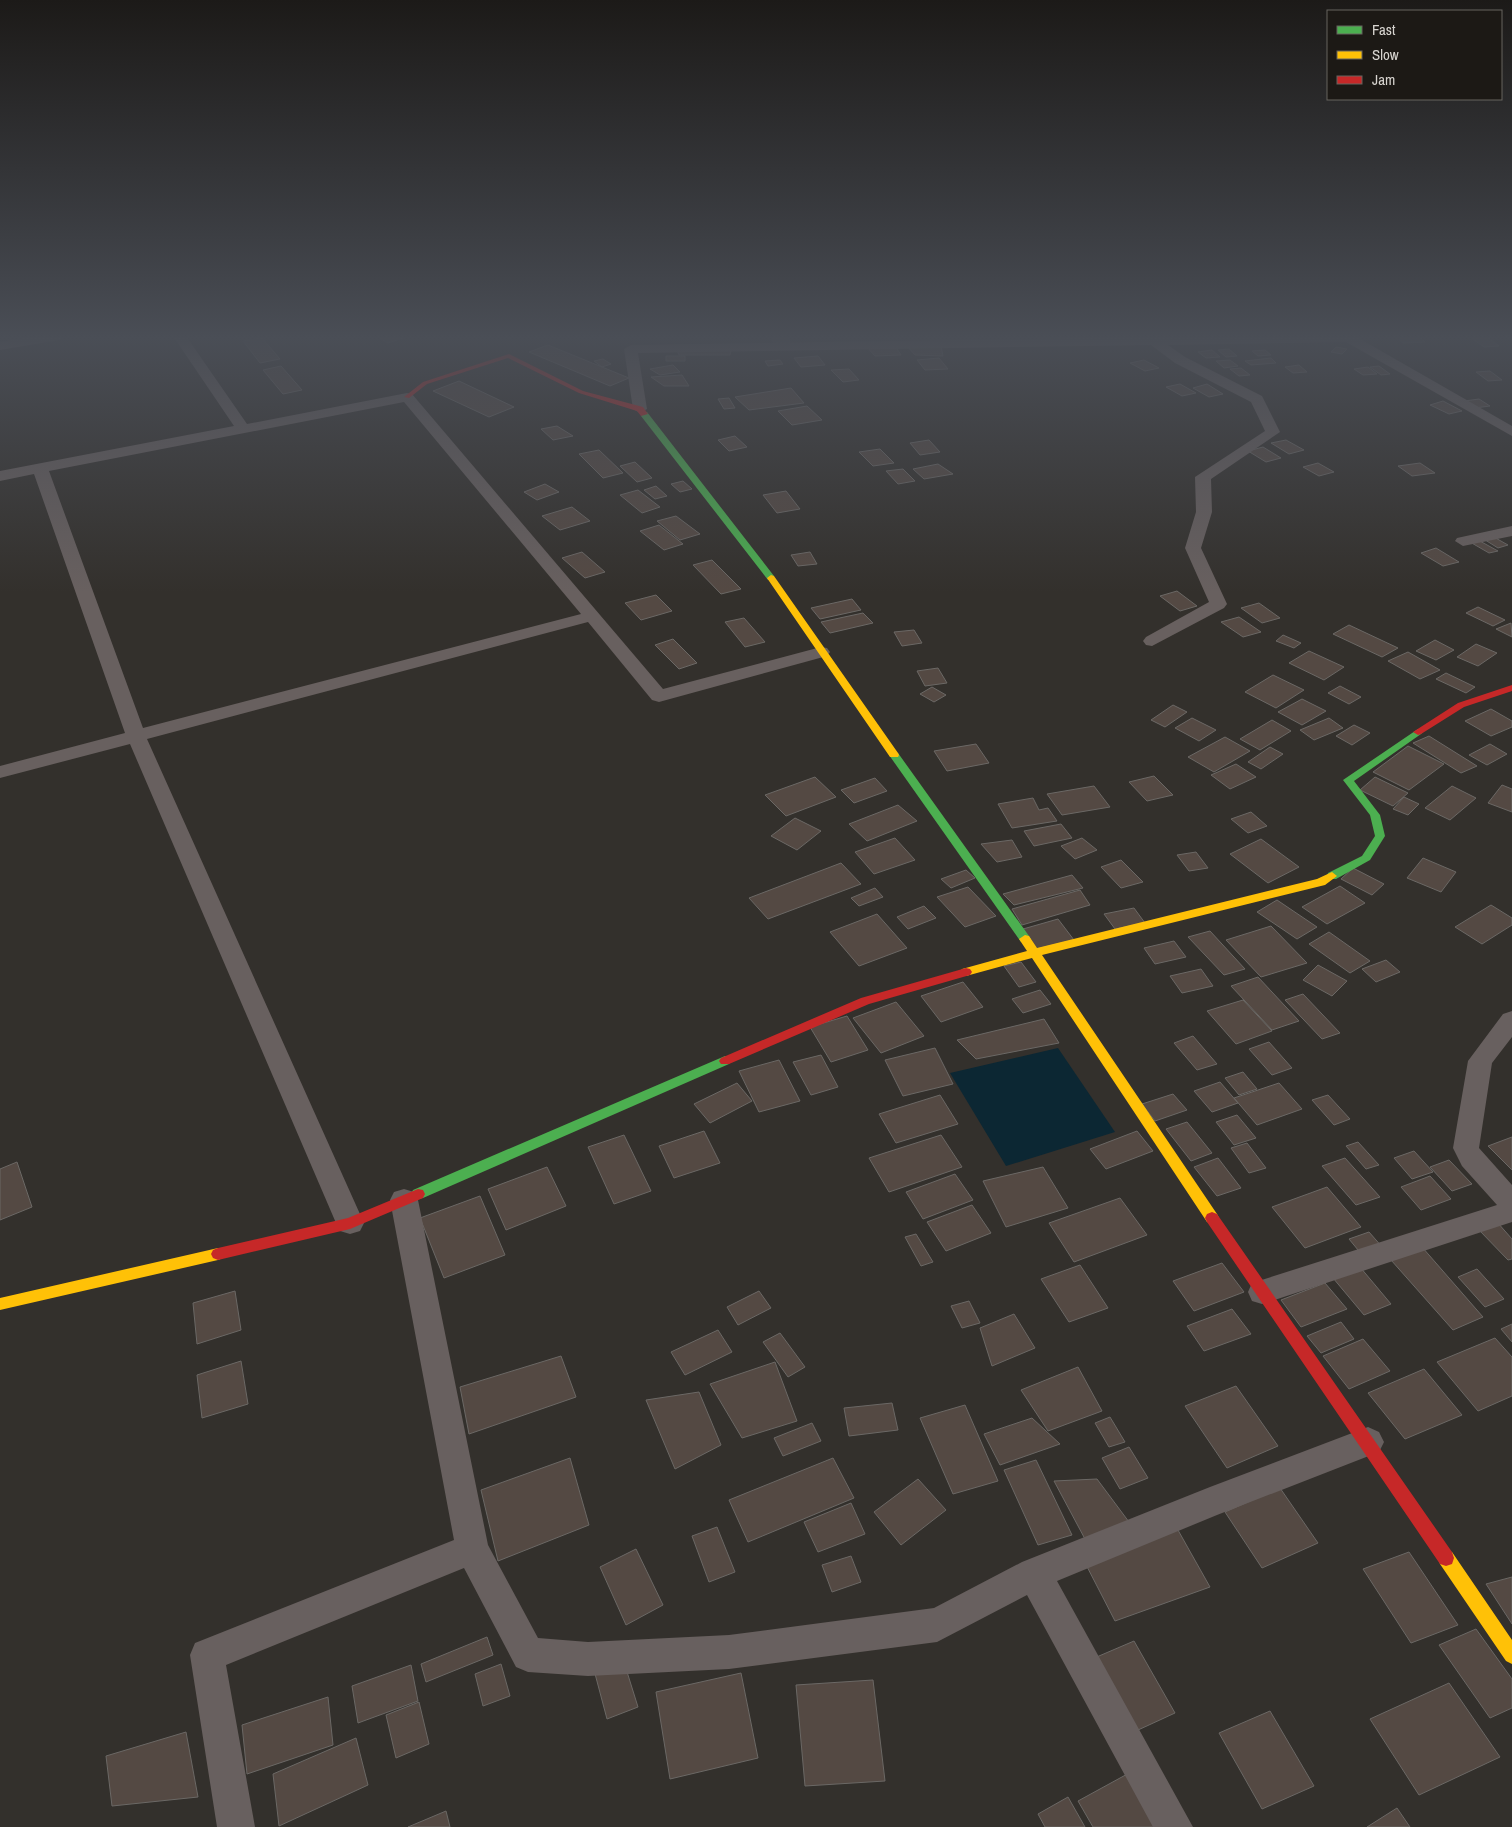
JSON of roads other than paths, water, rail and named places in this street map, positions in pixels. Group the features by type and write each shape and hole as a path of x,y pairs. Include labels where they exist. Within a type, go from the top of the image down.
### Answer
{"street":[{"path":"238,421 243,429"},
{"path":"0,476 283,421"},
{"path":"427,421 659,696 821,652"},
{"path":"650,421 752,551 821,652 1035,953 1262,1292 1368,1442 1512,1655"},
{"path":"1152,641 1218,604 1193,548 1204,512 1203,477 1273,432 1268,421"},
{"path":"1493,421 1512,432"},
{"path":"40,468 136,736 350,1223"},
{"path":"1463,540 1512,531"},
{"path":"0,772 592,616"},
{"path":"0,1304 350,1223 865,1001 1035,953 1098,939 1321,882 1366,858 1380,836 1375,815 1348,780 1461,705 1512,688"},
{"path":"1512,1020 1480,1061 1466,1148 1472,1159 1512,1203"},
{"path":"404,1200 472,1549 528,1655 588,1659 729,1652 937,1625 1034,1574 1210,1502 1368,1442"},
{"path":"1262,1292 1512,1211"},
{"path":"236,1827 207,1655 472,1549"},
{"path":"1034,1574 1174,1827"}],"water":[{"path":"1058,1048 1115,1132 1006,1166 950,1073"}]}
